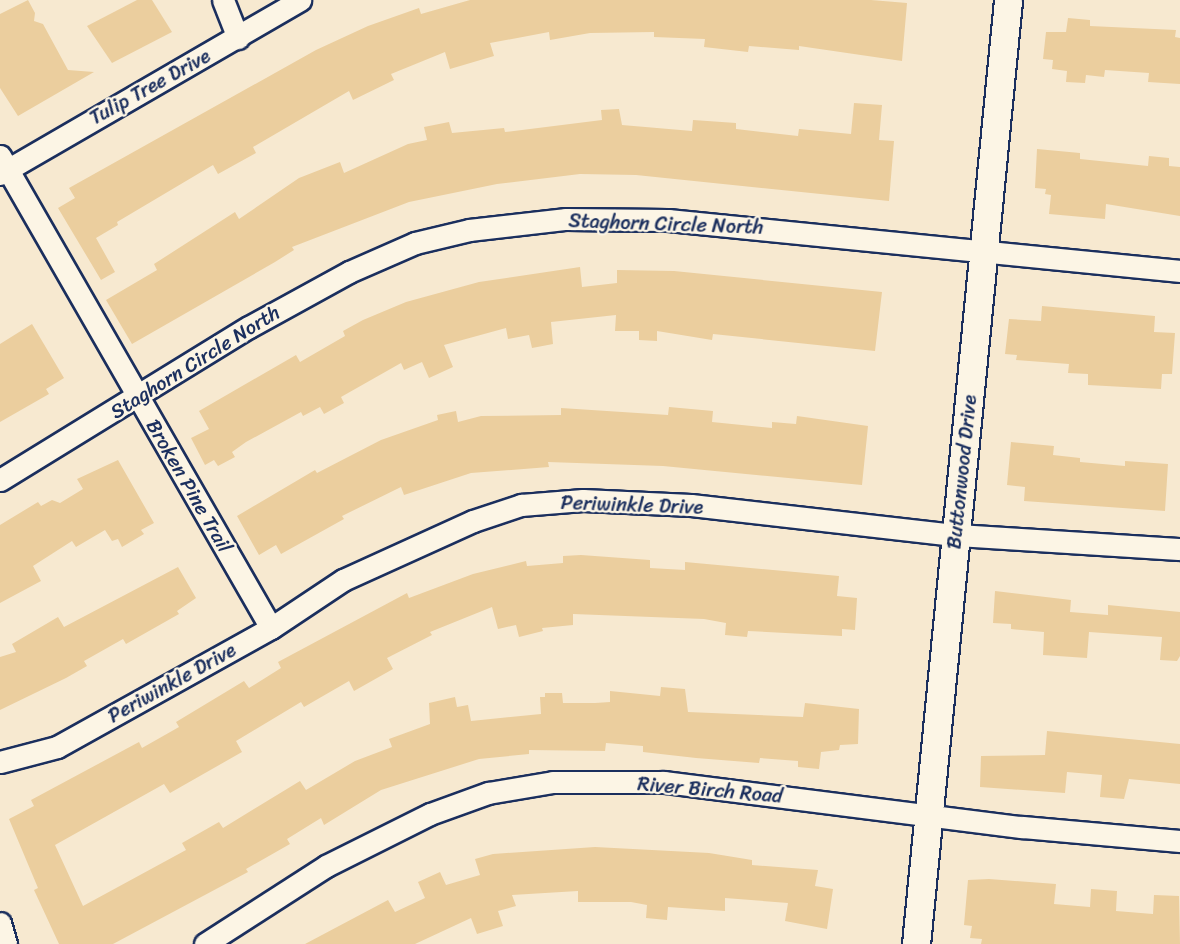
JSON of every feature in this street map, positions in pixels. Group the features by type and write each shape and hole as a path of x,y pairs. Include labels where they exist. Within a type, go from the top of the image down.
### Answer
{"street":[{"path":"223,0 238,38"},
{"name":"Tulip Tree Drive","path":"2,166 238,38 300,0"},
{"name":"Buttonwood Drive","path":"916,944 1008,0"},
{"name":"Broken Pine Trail","path":"2,166 271,628"},
{"name":"Staghorn Circle North","path":"0,480 249,327 349,272 415,243 470,230 566,219 668,220 1180,271"},
{"name":"Periwinkle Drive","path":"0,762 57,747 271,628 353,576 473,521 521,505 583,500 691,504 956,535 1180,549"},
{"name":"River Birch Road","path":"205,944 326,866 430,814 488,793 553,782 664,782 928,814 1180,841"},
{"path":"0,923 6,944"}],"building":[{"path":"28,0 35,13 34,21 43,24 68,70 94,72 18,116 0,88 0,14"},
{"path":"137,0 152,0 172,32 112,63 87,26"},
{"path":"470,0 871,0 907,3 902,61 799,46 799,50 749,46 748,52 704,47 705,39 654,37 654,32 590,33 550,40 549,32 490,43 494,56 450,69 445,52 391,74 394,80 353,100 349,91 253,147 256,153 218,174 213,165 117,222 118,225 96,238 115,272 101,280 58,208 75,198 69,188 316,50 368,26 419,8 421,14"},
{"path":"1068,18 1090,20 1090,26 1176,30 1175,37 1180,38 1180,84 1148,82 1149,73 1105,70 1104,77 1086,75 1085,83 1066,82 1067,71 1052,69 1053,60 1043,59 1046,32 1066,32"},
{"path":"854,103 882,105 879,140 894,141 889,201 636,175 580,174 497,184 409,202 292,247 294,250 275,262 132,344 106,300 157,270 154,264 235,212 239,219 299,178 340,162 344,173 408,144 427,140 424,127 449,122 452,133 504,128 505,132 602,120 601,110 619,109 622,125 692,131 693,120 736,123 736,129 798,136 799,129 851,134"},
{"path":"1037,149 1080,153 1080,159 1148,166 1149,156 1169,158 1169,166 1180,167 1180,216 1106,204 1105,219 1049,214 1051,195 1045,194 1046,189 1035,188"},
{"path":"580,267 582,287 617,283 617,270 674,271 882,292 875,351 713,334 712,340 657,331 657,341 639,340 639,331 615,331 616,315 551,322 553,344 532,348 529,335 508,339 506,328 444,345 453,367 429,378 422,362 404,370 401,363 341,397 344,403 324,414 320,407 303,416 301,412 246,442 232,452 235,457 218,466 214,460 205,465 191,438 209,429 199,411 296,355 300,362 345,336 343,331 363,320 406,302 479,282"},
{"path":"1042,306 1155,316 1154,332 1175,333 1172,374 1162,374 1161,389 1088,385 1088,374 1068,373 1069,364 1016,360 1017,355 1005,354 1009,319 1041,321"},
{"path":"32,324 64,378 46,389 49,394 0,422 0,344"},
{"path":"669,407 713,411 712,422 772,428 772,422 796,424 797,416 868,426 862,485 663,466 548,462 549,467 471,473 404,495 401,487 342,516 344,519 281,554 276,545 259,555 237,516 315,470 317,473 381,440 438,420 437,415 456,411 458,422 481,416 561,415 561,408 668,415"},
{"path":"1011,442 1054,446 1053,455 1080,458 1080,462 1125,466 1125,461 1168,464 1165,511 1024,501 1025,487 1007,485"},
{"path":"118,460 154,523 141,530 144,534 122,547 118,539 112,541 105,530 76,547 72,541 33,566 41,581 0,603 0,525 38,502 41,506 52,500 60,503 83,489 77,479"},
{"path":"581,555 650,560 650,568 685,570 685,562 839,576 837,596 857,598 855,630 842,629 842,636 748,631 747,637 725,635 726,623 704,619 573,614 573,625 542,628 543,631 519,637 516,625 498,629 492,607 430,632 432,635 387,658 393,669 354,691 349,681 304,707 301,702 236,741 242,752 170,793 164,784 55,845 83,906 186,850 182,843 219,822 223,828 300,781 306,790 355,761 392,747 389,739 430,724 429,703 455,697 457,707 468,705 471,721 541,714 540,697 545,697 545,693 562,693 563,703 595,703 610,702 610,691 660,696 661,687 685,689 688,712 803,717 805,703 859,709 858,744 840,745 839,750 821,752 819,769 798,767 798,761 760,758 759,763 696,758 643,752 643,746 606,743 605,751 529,750 529,754 479,759 381,790 324,825 321,818 287,839 290,844 246,869 248,872 113,944 59,944 34,890 38,888 9,819 34,806 31,800 139,742 142,748 179,727 176,722 244,681 249,688 281,668 278,662 407,593 409,598 473,574 526,561 527,566 563,563 563,556"},
{"path":"178,567 196,598 177,611 179,614 126,644 123,639 84,661 87,666 0,710 0,657 16,652 12,644 58,617 64,627"},
{"path":"995,591 1071,600 1070,612 1108,615 1108,605 1180,612 1180,656 1177,661 1160,660 1162,637 1089,632 1087,658 1043,655 1044,632 1011,629 1011,624 993,623"},
{"path":"1047,731 1180,744 1180,784 1129,779 1124,799 1100,797 1102,775 1067,772 1065,793 980,787 981,756 1045,755"},
{"path":"595,847 709,853 752,860 752,865 818,870 815,886 833,889 827,929 785,921 788,903 725,898 725,911 668,907 667,920 646,918 647,905 631,902 578,902 578,891 512,895 516,906 498,911 503,926 477,934 471,918 415,944 305,944 388,900 395,912 425,898 418,882 440,872 446,885 480,875 475,859 493,854"},
{"path":"989,879 1056,884 1054,904 1090,907 1091,889 1117,891 1116,911 1153,914 1154,895 1179,896 1180,944 981,944 982,939 970,938 972,926 964,925 968,880"}]}
